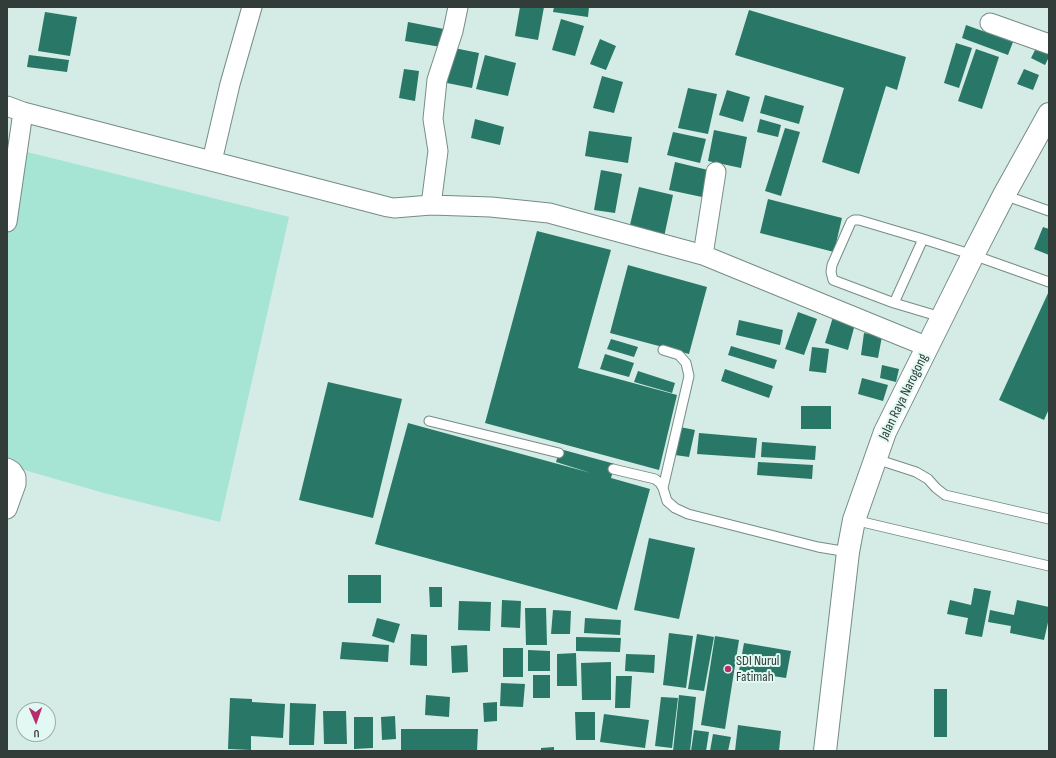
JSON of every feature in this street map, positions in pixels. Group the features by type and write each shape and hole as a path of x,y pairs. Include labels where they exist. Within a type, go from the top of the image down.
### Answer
{"main road":[{"name":"Jalan Raya Narogong","path":"825,751 848,552 854,520 884,432 1004,195 1049,114"}],"street":[{"path":"212,161 230,84 252,7"},
{"path":"431,206 438,151 433,119 437,80 453,31 458,7"},
{"path":"990,23 1049,44"},
{"path":"7,222 15,109 388,207 492,207 549,213 704,255 928,347"},
{"path":"704,255 716,172"},
{"path":"7,468 12,471 16,477 16,484 7,509"}],"lane":[{"path":"1004,195 1049,211"},
{"path":"941,317 894,303 834,280 831,272 832,265 851,222 854,220 859,220 922,239 973,255 1049,282"},
{"path":"894,303 922,239"},
{"path":"663,350 678,355 686,363 688,376 663,488"},
{"path":"429,421 559,453"},
{"path":"876,459 916,472 928,479 945,495 1049,519"},
{"path":"614,469 655,478 663,488 667,501 675,508 688,514 818,547 848,552"},
{"path":"854,520 1049,566"}],"green space":[{"path":"7,147 289,217 220,522 104,493 7,465"}],"building":[{"path":"520,7 544,7 538,40 515,36"},
{"path":"554,7 589,7 588,17 553,12"},
{"path":"749,10 906,57 897,90 886,86 859,174 822,162 844,88 735,55"},
{"path":"45,12 77,17 70,56 38,51"},
{"path":"561,19 584,26 575,56 552,50"},
{"path":"408,22 444,29 441,47 405,41"},
{"path":"966,25 1013,42 1008,55 962,38"},
{"path":"600,39 616,46 606,70 590,64"},
{"path":"956,43 972,48 959,88 944,83"},
{"path":"1038,44 1049,49 1049,57 1045,65 1031,58"},
{"path":"454,48 479,53 472,88 447,83"},
{"path":"976,49 999,57 982,109 958,101"},
{"path":"29,55 69,60 67,72 27,67"},
{"path":"485,55 516,63 508,96 476,89"},
{"path":"404,69 419,71 415,101 399,98"},
{"path":"1024,69 1039,75 1033,90 1017,84"},
{"path":"602,76 623,82 614,113 593,108"},
{"path":"688,88 717,94 708,134 678,128"},
{"path":"727,90 750,97 743,122 719,115"},
{"path":"765,95 804,106 799,124 760,113"},
{"path":"475,119 504,127 500,145 471,138"},
{"path":"760,119 781,125 778,137 757,132"},
{"path":"785,128 800,132 781,196 765,191"},
{"path":"714,130 747,137 741,168 708,161"},
{"path":"589,131 632,137 628,163 585,156"},
{"path":"673,132 706,139 700,163 667,155"},
{"path":"675,162 708,170 702,197 669,190"},
{"path":"601,170 622,174 615,213 594,210"},
{"path":"639,187 673,195 664,237 629,229"},
{"path":"768,199 842,218 834,252 760,233"},
{"path":"1043,227 1049,229 1049,255 1034,249"},
{"path":"537,231 611,250 578,368 677,395 659,470 485,423"},
{"path":"628,265 707,287 689,354 610,333"},
{"path":"1049,291 1049,409 1044,420 999,400"},
{"path":"798,312 817,319 804,355 785,349"},
{"path":"833,317 855,324 848,350 825,343"},
{"path":"739,320 783,330 780,345 736,335"},
{"path":"864,333 882,336 878,358 861,355"},
{"path":"611,339 638,347 634,357 607,349"},
{"path":"731,346 777,360 774,369 728,355"},
{"path":"812,347 829,349 826,373 809,371"},
{"path":"605,354 634,363 629,377 600,369"},
{"path":"882,365 899,369 896,382 880,378"},
{"path":"725,369 773,386 769,398 721,381"},
{"path":"638,371 675,383 672,393 634,382"},
{"path":"862,378 888,385 883,401 858,394"},
{"path":"328,382 402,399 373,518 299,500"},
{"path":"801,406 831,406 831,429 801,429"},
{"path":"408,423 591,473 556,462 560,449 615,464 611,478 650,489 617,610 375,544"},
{"path":"680,427 695,430 689,457 675,455"},
{"path":"699,433 757,438 755,458 697,454"},
{"path":"762,442 816,446 815,460 761,457"},
{"path":"758,462 813,465 812,479 757,475"},
{"path":"649,538 695,548 679,619 634,610"},
{"path":"348,575 381,575 381,603 348,603"},
{"path":"429,587 442,587 442,607 430,607"},
{"path":"974,588 991,591 982,637 965,634 968,618 947,614 950,600 971,605"},
{"path":"502,600 521,601 520,628 501,627"},
{"path":"1017,600 1049,607 1049,618 1044,640 1010,633 1011,626 988,622 990,610 1014,615"},
{"path":"459,601 491,602 490,631 458,630"},
{"path":"525,608 546,608 547,645 526,645"},
{"path":"553,610 571,611 570,634 551,634"},
{"path":"377,618 400,624 394,643 372,636"},
{"path":"585,618 621,620 620,635 584,633"},
{"path":"669,633 693,636 686,688 663,685"},
{"path":"411,634 427,635 427,666 410,665"},
{"path":"697,634 714,637 704,691 688,689"},
{"path":"715,636 739,640 725,729 701,725"},
{"path":"576,637 621,638 620,652 576,651"},
{"path":"342,642 389,645 388,662 340,659"},
{"path":"744,643 791,651 786,678 739,671"},
{"path":"467,645 468,672 452,673 451,646"},
{"path":"503,648 523,648 523,677 503,677"},
{"path":"528,650 550,651 550,671 528,671"},
{"path":"576,653 577,686 557,686 557,654"},
{"path":"626,654 655,655 654,673 625,671"},
{"path":"611,662 611,700 582,700 581,663"},
{"path":"533,675 550,675 550,698 533,698"},
{"path":"616,676 632,676 630,708 615,708"},
{"path":"501,683 525,684 523,707 500,706"},
{"path":"934,689 947,689 947,737 934,737"},
{"path":"426,695 450,697 449,717 425,715"},
{"path":"679,695 696,697 690,751 673,751"},
{"path":"661,697 678,698 672,748 655,746"},
{"path":"230,698 252,699 252,702 285,704 283,738 251,736 251,750 228,749"},
{"path":"497,702 497,721 484,722 483,703"},
{"path":"290,703 316,704 314,745 289,745"},
{"path":"323,711 346,711 347,744 324,744"},
{"path":"575,712 595,712 595,740 576,740"},
{"path":"604,714 649,720 645,748 600,742"},
{"path":"395,716 396,739 382,740 381,717"},
{"path":"354,717 373,717 373,748 354,749"},
{"path":"738,725 781,731 779,751 735,751"},
{"path":"401,729 478,729 477,751 401,751"},
{"path":"694,730 709,732 706,751 691,751"},
{"path":"713,734 731,737 728,751 710,751"},
{"path":"554,747 554,751 541,751 541,748"}],"place":[{"name":"SDI Nurul Fatimah","path":"728,669"}]}
